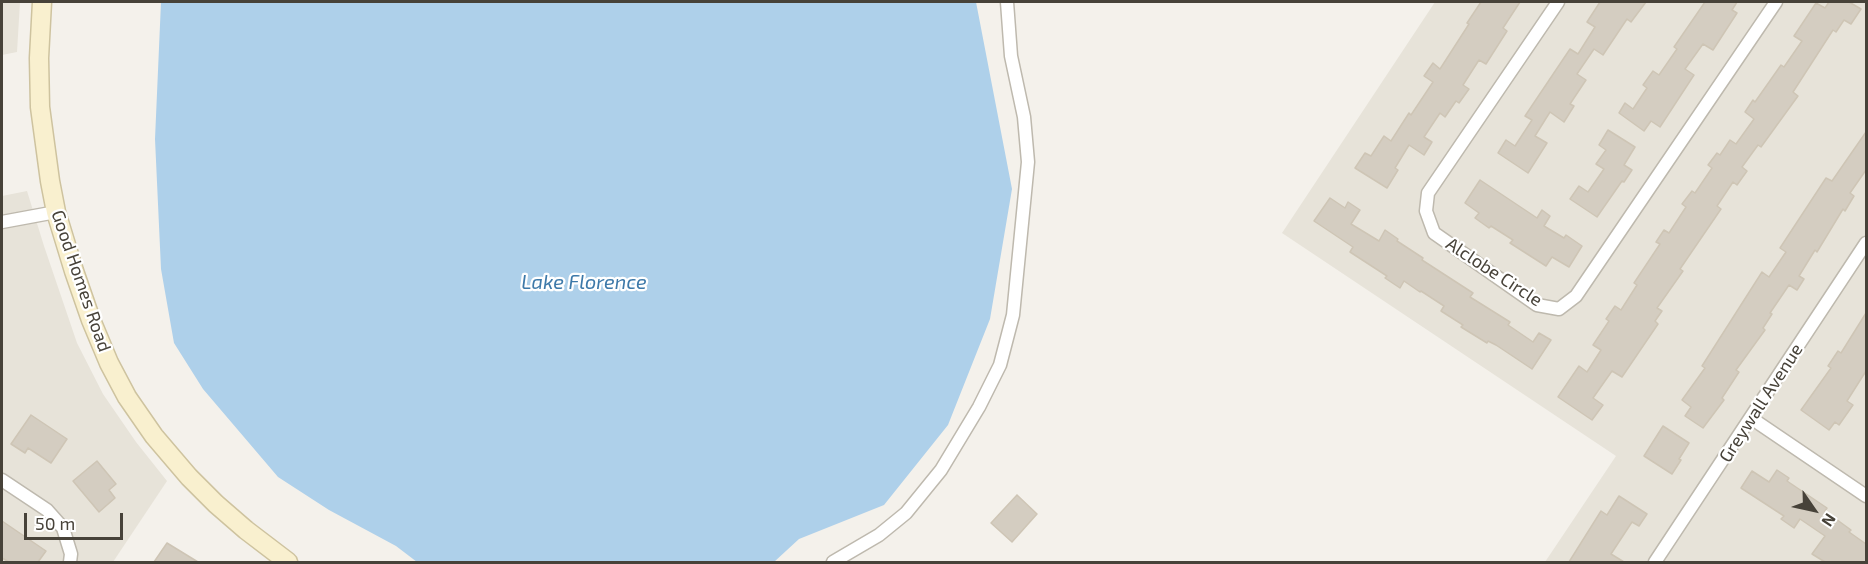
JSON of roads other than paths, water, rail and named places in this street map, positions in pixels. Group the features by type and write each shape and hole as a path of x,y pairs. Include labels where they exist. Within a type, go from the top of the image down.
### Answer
{"street":[{"name":"Good Homes Road","path":"42,2 39,58 40,107 56,212 91,320 109,363 127,397 154,435 189,477 216,504 288,562"},
{"path":"833,562 879,535 906,513 941,470 979,407 1000,365 1013,315 1028,162 1024,117 1011,56 1007,2"},
{"name":"Alclobe Circle","path":"1558,2 1428,193 1426,211 1434,233 1538,305 1559,309 1575,296 1776,2"},
{"path":"2,222 56,212"},
{"name":"Greywall Avenue","path":"1655,562 1866,243"},
{"path":"1751,418 1866,495"},
{"path":"2,480 47,510 63,528 71,554 70,562"}],"water":[{"name":"Lake Florence","path":"161,2 976,2 1012,189 990,319 948,425 884,505 799,539 774,562 417,562 396,546 329,510 278,477 203,389 174,343 161,269 155,139"}]}
